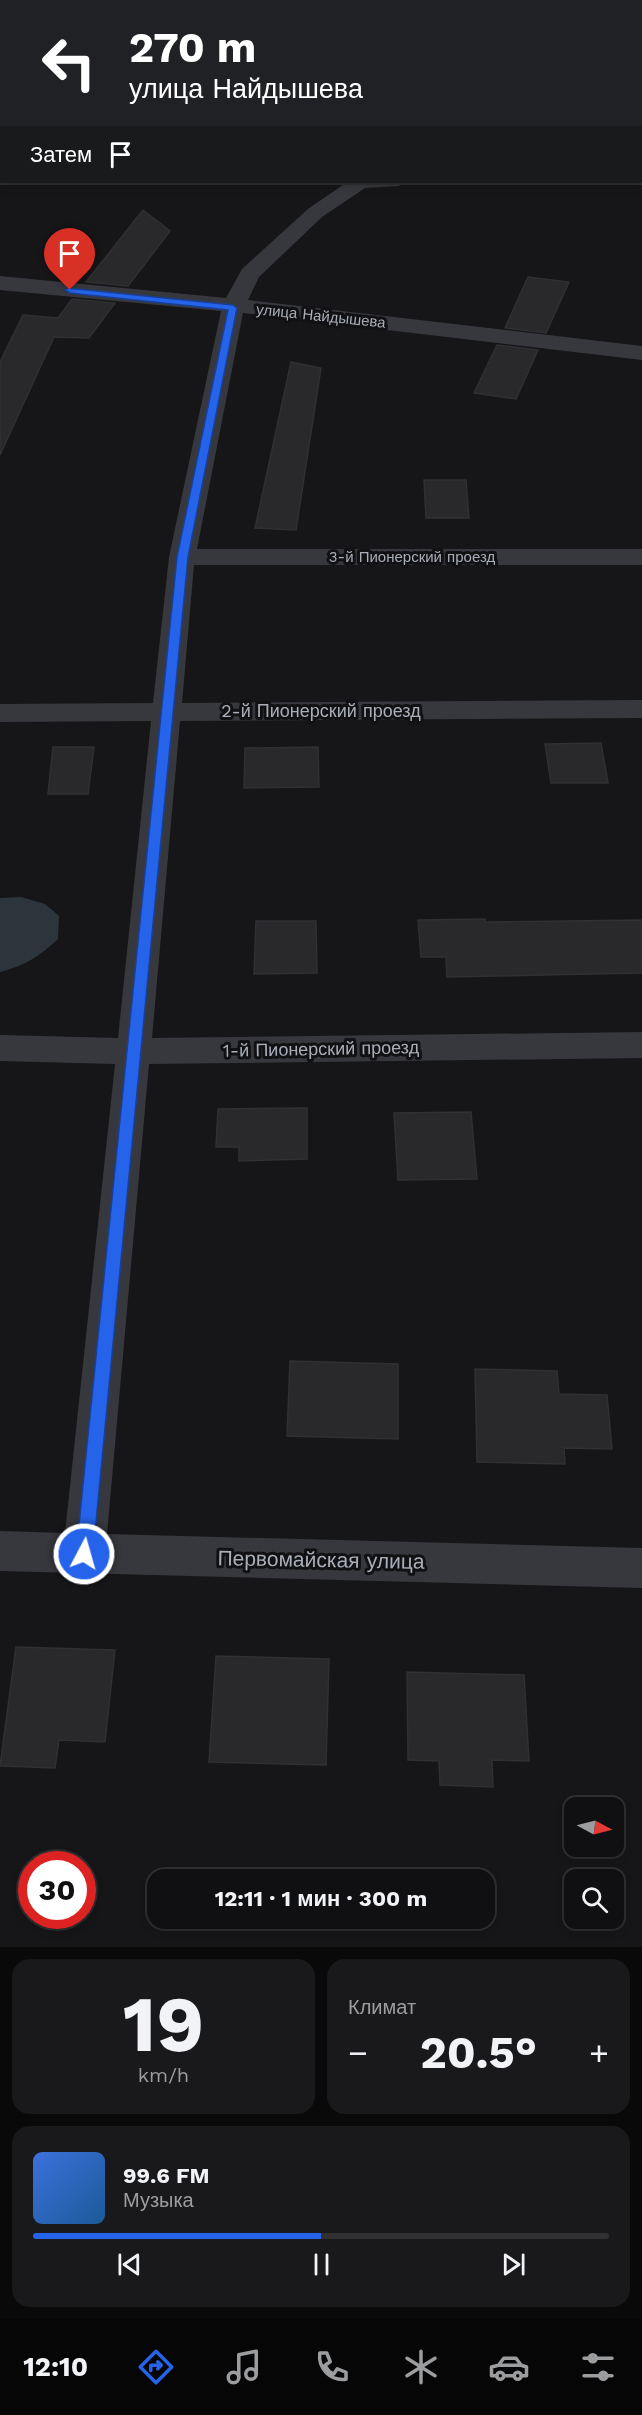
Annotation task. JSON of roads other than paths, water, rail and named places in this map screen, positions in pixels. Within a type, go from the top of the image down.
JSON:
[{"type":"street","points":[[84,1554],[182,557],[233,308],[250,274],[315,213],[358,183]]},
{"type":"street","name":"улица Найдышева","points":[[0,283],[233,308],[341,316],[642,353]]},
{"type":"street","name":"3-й Пионерский проезд","points":[[182,557],[642,557]]},
{"type":"street","name":"2-й Пионерский проезд","points":[[0,713],[642,709]]},
{"type":"street","name":"1-й Пионерский проезд","points":[[0,1048],[134,1051],[642,1045]]},
{"type":"street","name":"Первомайская улица","points":[[0,1551],[642,1568]]}]
